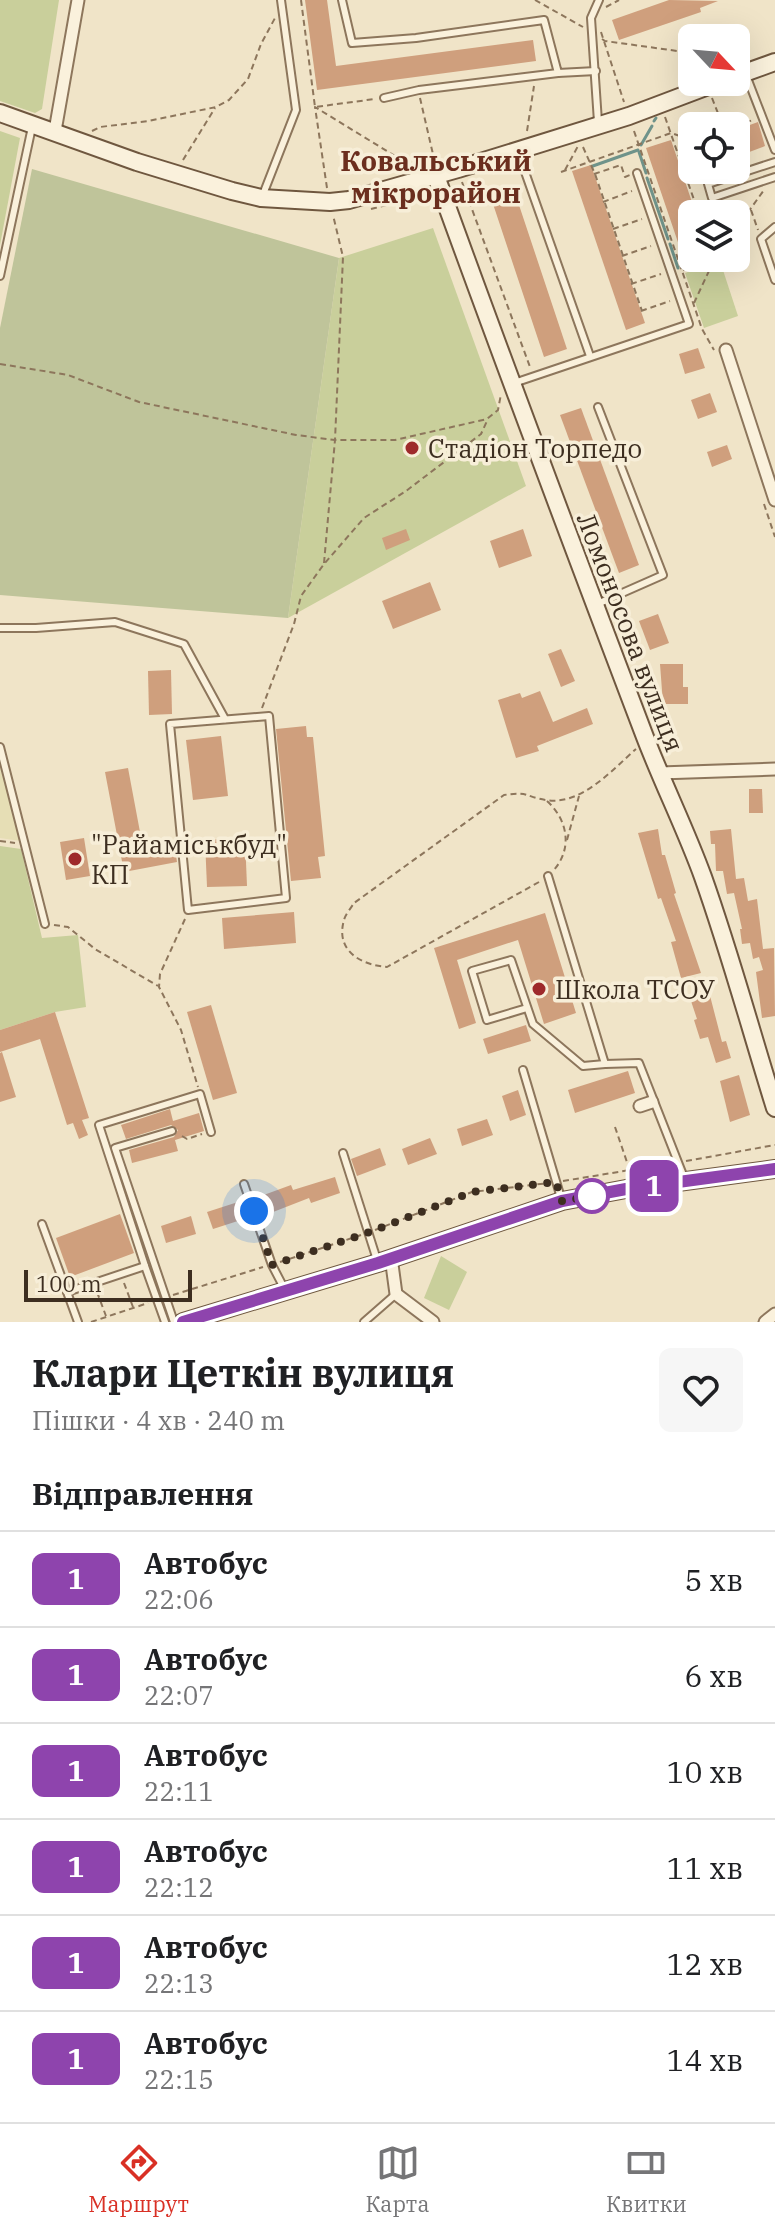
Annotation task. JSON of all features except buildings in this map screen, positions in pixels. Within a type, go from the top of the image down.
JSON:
[{"type":"street","points":[[55,131],[78,0]]},
{"type":"street","points":[[750,71],[775,62]]},
{"type":"street","points":[[0,113],[175,174],[261,198],[330,202],[349,200],[435,167],[598,125],[695,96]]},
{"type":"street","name":"Ломоносова вулиця","points":[[435,167],[508,386],[703,876],[775,1108]]},
{"type":"street","points":[[726,350],[775,500]]},
{"type":"street","points":[[660,773],[775,769]]},
{"type":"street","points":[[640,1106],[652,1102]]},
{"type":"street","points":[[183,1322],[562,1201],[775,1169]]},
{"type":"street","points":[[384,1260],[396,1294],[433,1322]]},
{"type":"street","points":[[765,1322],[775,1314]]},
{"type":"lane","points":[[342,0],[352,43],[416,38],[544,20],[558,73]]},
{"type":"lane","points":[[598,125],[597,31],[591,18],[599,0]]},
{"type":"lane","points":[[261,198],[296,110],[282,3]]},
{"type":"lane","points":[[384,98],[419,90],[596,71]]},
{"type":"lane","points":[[750,92],[774,146]]},
{"type":"lane","points":[[0,276],[33,124]]},
{"type":"lane","points":[[773,178],[712,198],[708,184],[775,162]]},
{"type":"lane","points":[[525,172],[590,356]]},
{"type":"lane","points":[[508,386],[689,324],[637,173]]},
{"type":"lane","points":[[775,227],[761,239],[775,280]]},
{"type":"lane","points":[[595,605],[663,575],[598,407]]},
{"type":"lane","points":[[0,628],[115,622],[184,644],[225,719]]},
{"type":"lane","points":[[269,716],[286,898],[188,910],[170,724],[225,719],[269,716]]},
{"type":"lane","points":[[0,747],[45,924]]},
{"type":"lane","points":[[548,876],[605,1064]]},
{"type":"lane","points":[[527,1008],[487,1020],[472,971],[511,960],[533,1024],[583,1066],[639,1063],[686,1183]]},
{"type":"lane","points":[[523,1070],[562,1201]]},
{"type":"lane","points":[[165,1322],[99,1125],[200,1094],[211,1132]]},
{"type":"lane","points":[[172,1131],[115,1148],[174,1322]]},
{"type":"lane","points":[[343,1153],[370,1232],[384,1260]]},
{"type":"lane","points":[[244,1184],[272,1265],[285,1291]]},
{"type":"lane","points":[[42,1224],[72,1314],[78,1322]]},
{"type":"lane","points":[[67,1292],[145,1266]]},
{"type":"lane","points":[[364,1322],[396,1294]]},
{"type":"path","points":[[301,0],[328,193]]},
{"type":"path","points":[[535,0],[597,31],[605,41],[627,111]]},
{"type":"path","points":[[604,8],[619,0]]},
{"type":"path","points":[[77,139],[100,127],[216,107],[229,100],[248,79],[261,44],[282,3]]},
{"type":"path","points":[[597,31],[605,41],[678,51]]},
{"type":"path","points":[[526,135],[535,77]]},
{"type":"path","points":[[419,90],[435,167]]},
{"type":"path","points":[[315,107],[384,98]]},
{"type":"path","points":[[175,174],[216,107]]},
{"type":"path","points":[[315,107],[417,169]]},
{"type":"path","points":[[663,112],[694,200]]},
{"type":"path","points":[[750,121],[762,116]]},
{"type":"path","points":[[632,124],[678,259]]},
{"type":"path","points":[[561,172],[671,133],[678,135]]},
{"type":"path","points":[[565,170],[581,140],[642,311],[682,297]]},
{"type":"path","points":[[595,174],[621,165],[625,177],[637,173]]},
{"type":"path","points":[[651,180],[656,178]]},
{"type":"path","points":[[761,239],[750,208],[773,178]]},
{"type":"path","points":[[462,181],[533,376]]},
{"type":"path","points":[[604,201],[643,188]]},
{"type":"path","points":[[659,203],[664,201]]},
{"type":"path","points":[[324,564],[335,440],[343,257],[332,213]]},
{"type":"path","points":[[613,229],[653,215]]},
{"type":"path","points":[[623,256],[662,242]]},
{"type":"path","points":[[632,284],[672,270]]},
{"type":"path","points":[[682,272],[702,329],[713,349]]},
{"type":"path","points":[[688,315],[709,272]]},
{"type":"path","points":[[0,364],[68,375],[139,402],[296,435],[335,440],[395,440],[487,419],[498,410],[508,386]]},
{"type":"path","points":[[259,716],[294,624],[301,596],[324,564],[364,518],[406,491],[481,434],[487,419]]},
{"type":"path","points":[[761,494],[775,537]]},
{"type":"path","points":[[547,801],[579,796],[647,741]]},
{"type":"path","points":[[565,849],[564,826],[547,801],[524,792],[504,795],[354,903],[343,921],[344,943],[352,955],[368,966],[387,967],[548,876],[559,864],[565,849],[579,796]]},
{"type":"path","points":[[0,841],[26,845]]},
{"type":"path","points":[[188,910],[160,974],[159,987],[181,1030],[200,1094]]},
{"type":"path","points":[[45,924],[68,927],[95,949],[159,987]]},
{"type":"path","points":[[615,1127],[630,1170]]},
{"type":"path","points":[[172,1131],[187,1139],[211,1132]]},
{"type":"path","points":[[167,1297],[370,1232],[472,1192],[556,1182],[775,1145]]},
{"type":"path","points":[[121,1274],[134,1308]]},
{"type":"path","points":[[94,1283],[107,1317]]},
{"type":"path","points":[[91,1322],[157,1300]]},
{"type":"shaded area","points":[[0,767],[21,841],[0,838]]},
{"type":"green space","points":[[0,0],[59,0],[42,109],[35,113],[0,101]]},
{"type":"green space","points":[[0,131],[20,138],[0,245]]},
{"type":"green space","points":[[32,169],[339,258],[288,618],[0,595],[0,328]]},
{"type":"green space","name":"Стадіон Торпедо","points":[[433,228],[526,486],[288,618],[339,258]]},
{"type":"green space","points":[[724,272],[738,316],[704,328],[685,273]]},
{"type":"green space","points":[[0,846],[21,849],[42,938],[78,935],[86,1007],[55,1012],[0,1030]]},
{"type":"green space","points":[[441,1256],[467,1272],[449,1310],[424,1298]]},
{"type":"waterway","points":[[641,145],[652,126]]},
{"type":"waterway","points":[[590,167],[638,150]]},
{"type":"waterway","points":[[639,152],[646,173]]},
{"type":"waterway","points":[[647,178],[668,239]]},
{"type":"waterway","points":[[670,244],[678,268]]},
{"type":"bus line","name":"1","points":[[183,1322],[378,1263],[562,1201],[775,1169]]},
{"type":"place","name":"Стадіон Торпедо","points":[[412,448]]},
{"type":"place","name":"\"Райаміськбуд\" КП","points":[[75,859]]},
{"type":"place","name":"Школа ТСОУ","points":[[539,989]]},
{"type":"district","name":"Ковальський мікрорайон","points":[[436,176]]},
{"type":"route","points":[[254,1211],[272,1265],[370,1232],[472,1192],[556,1182],[562,1201],[592,1196]]}]
